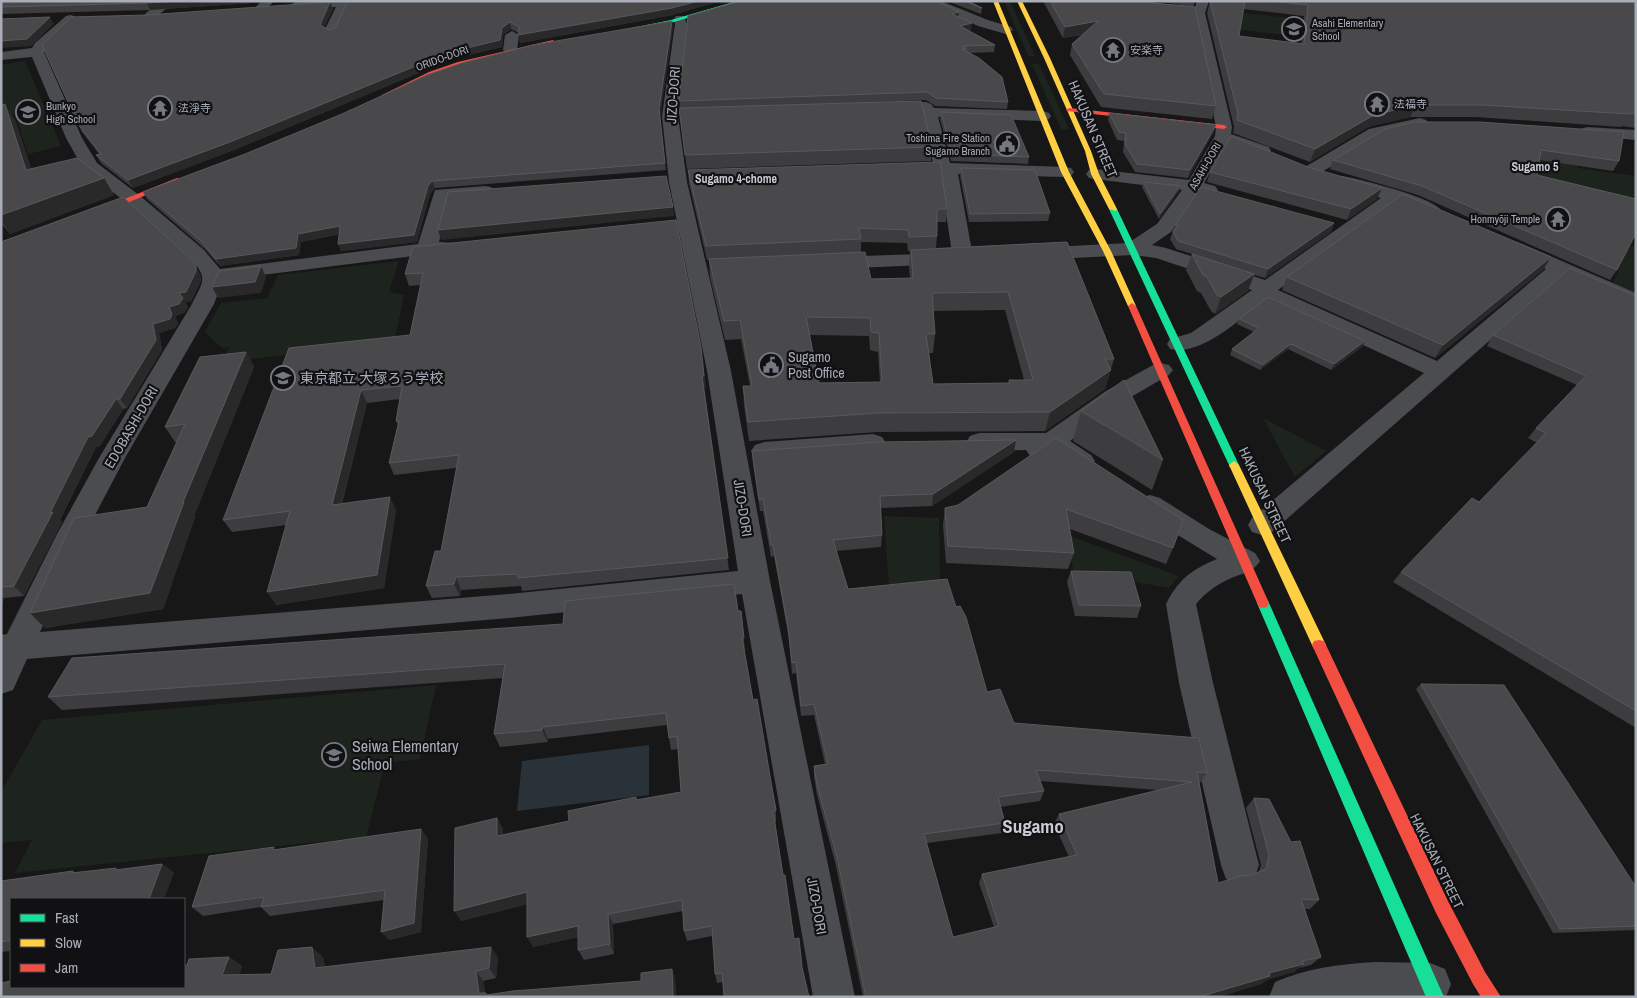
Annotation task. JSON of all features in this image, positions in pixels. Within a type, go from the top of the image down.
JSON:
[{"type":"main road","points":[[620,30],[680,13],[743,1]]},
{"type":"main road","points":[[995,1],[1066,172],[1107,251],[1161,370],[1432,990]]},
{"type":"main road","name":"HAKUSAN STREET","points":[[1019,1],[1088,151],[1095,174],[1133,249],[1442,906],[1479,978],[1492,997]]},
{"type":"main road","name":"ORIDO-DORI","points":[[374,100],[428,75],[458,64],[510,50],[564,40]]},
{"type":"main road","points":[[1069,110],[1223,132]]},
{"type":"main road","points":[[83,217],[194,175]]},
{"type":"street","points":[[169,1],[145,16],[171,15]]},
{"type":"street","points":[[930,1],[983,23],[1006,30]]},
{"type":"street","points":[[260,6],[344,3],[331,32]]},
{"type":"street","name":"ASAHI-DORI","points":[[1133,249],[1164,228],[1194,186],[1223,132],[1199,6]]},
{"type":"street","name":"JIZO-DORI","points":[[680,13],[678,224],[707,269],[720,371],[755,581],[834,997]]},
{"type":"street","points":[[51,19],[74,18],[40,46],[37,52],[74,138],[90,166],[133,199],[197,254],[213,275],[465,245]]},
{"type":"street","points":[[510,50],[512,35]]},
{"type":"street","points":[[1,56],[37,52]]},
{"type":"street","points":[[816,264],[973,257],[926,107],[866,109]]},
{"type":"street","points":[[929,112],[1043,116]]},
{"type":"street","points":[[1311,171],[1375,132],[1410,124],[1434,122]]},
{"type":"street","points":[[1223,132],[1276,155]]},
{"type":"street","points":[[1576,132],[1636,135]]},
{"type":"street","points":[[1293,163],[1311,171],[1395,196],[1446,218]]},
{"type":"street","points":[[887,170],[946,168],[1066,172]]},
{"type":"street","points":[[1095,174],[1194,186],[1223,194]]},
{"type":"street","points":[[427,249],[442,194],[499,190]]},
{"type":"street","points":[[1178,344],[1199,338],[1266,290],[1341,227],[1395,196]]},
{"type":"street","points":[[1498,241],[1636,301]]},
{"type":"street","points":[[1012,255],[1133,249],[1159,252],[1266,290],[1440,371]]},
{"type":"street","points":[[1262,524],[1560,268]]},
{"type":"street","name":"EDOBASHI-DORI","points":[[1,680],[10,647],[112,458],[203,304],[213,281],[213,275]]},
{"type":"street","points":[[1014,467],[1115,396],[1161,370]]},
{"type":"street","points":[[955,442],[1052,442],[1101,473]]},
{"type":"street","points":[[733,448],[744,453],[815,446],[897,443]]},
{"type":"street","points":[[1126,489],[1199,536],[1245,561]]},
{"type":"street","points":[[1240,866],[1196,683],[1181,604],[1184,597],[1212,572],[1245,561]]},
{"type":"street","points":[[10,647],[508,606],[755,581]]},
{"type":"street","points":[[1290,997],[1315,989],[1356,983],[1432,990]]},
{"type":"shaded area","points":[[1004,1],[1010,1],[1035,56],[1028,56]]},
{"type":"shaded area","points":[[1218,10],[1325,22],[1325,40],[1220,27]]},
{"type":"shaded area","points":[[25,61],[61,146],[28,154],[15,114],[1,117],[1,65]]},
{"type":"shaded area","points":[[1032,64],[1039,64],[1069,129],[1061,129]]},
{"type":"shaded area","points":[[1572,156],[1578,168],[1636,176],[1636,204],[1477,165]]},
{"type":"shaded area","points":[[1629,245],[1636,247],[1636,297],[1612,286]]},
{"type":"shaded area","points":[[399,261],[389,292],[404,295],[394,343],[222,362],[229,347],[222,348],[205,332],[221,303],[267,298],[278,275]]},
{"type":"shaded area","points":[[1263,418],[1326,451],[1295,477]]},
{"type":"shaded area","points":[[884,516],[939,518],[940,581],[889,586]]},
{"type":"shaded area","points":[[1067,535],[1179,576],[1169,588],[1125,580],[1075,579]]},
{"type":"shaded area","points":[[436,685],[420,759],[385,763],[366,837],[15,873],[32,840],[1,843],[1,792],[42,720]]},
{"type":"shaded area","points":[[649,745],[649,795],[517,811],[522,761]]},
{"type":"building","points":[[1,1],[180,1],[1,7]]},
{"type":"building","points":[[348,1],[698,1],[672,8],[518,35],[519,27],[510,22],[502,28],[500,40],[450,52],[230,142],[128,180],[96,155],[101,154],[78,124],[42,45],[71,17],[147,15],[330,2],[320,25],[329,30],[335,28]]},
{"type":"building","points":[[740,1],[936,1],[959,12],[952,14],[972,23],[960,26],[995,45],[963,46],[967,49],[962,49],[979,58],[1002,77],[1008,102],[936,98],[927,92],[679,101],[688,16]]},
{"type":"building","points":[[1050,1],[1146,1],[1195,7],[1216,106],[1104,94],[1072,44],[1098,21],[1065,27]]},
{"type":"building","points":[[1210,1],[1245,1],[1239,36],[1304,44],[1308,5],[1270,1],[1636,1],[1636,114],[1482,105],[1416,105],[1374,115],[1315,149],[1237,120],[1238,114]]},
{"type":"building","points":[[50,17],[27,39],[1,41],[1,19]]},
{"type":"building","points":[[672,21],[659,109],[665,163],[432,181],[428,186],[414,235],[338,244],[340,226],[298,234],[296,248],[216,259],[201,241],[143,192],[245,154],[342,114],[427,75],[462,63],[533,45]]},
{"type":"building","points":[[921,101],[932,147],[685,155],[679,108]]},
{"type":"building","points":[[1,102],[2,105],[5,104],[26,170],[77,158],[104,178],[1,215]]},
{"type":"building","points":[[941,112],[1011,115],[1029,157],[952,154]]},
{"type":"building","points":[[1109,113],[1216,125],[1190,170],[1137,164],[1125,144],[1126,133],[1119,132]]},
{"type":"building","points":[[1414,122],[1479,122],[1624,132],[1619,161],[1541,150],[1537,175],[1636,199],[1636,233],[1617,270],[1422,186],[1333,160],[1385,129]]},
{"type":"building","points":[[1231,136],[1308,167],[1382,188],[1351,209],[1210,172]]},
{"type":"building","points":[[940,162],[947,209],[937,209],[937,236],[909,237],[908,230],[859,228],[861,239],[706,246],[688,170]]},
{"type":"building","points":[[961,168],[1035,170],[1050,213],[970,214]]},
{"type":"building","points":[[666,176],[673,207],[438,230],[448,192]]},
{"type":"building","points":[[1143,182],[1180,186],[1160,214]]},
{"type":"building","points":[[1201,187],[1334,223],[1268,269],[1178,241],[1173,231],[1178,226],[1175,225]]},
{"type":"building","points":[[1403,194],[1551,257],[1443,345],[1287,277]]},
{"type":"building","points":[[123,197],[193,261],[196,271],[186,292],[179,293],[183,298],[179,304],[169,307],[172,314],[170,319],[153,324],[156,340],[120,399],[116,399],[92,436],[88,437],[50,513],[53,512],[14,586],[1,587],[1,242]]},
{"type":"building","points":[[676,220],[701,347],[704,376],[702,376],[728,558],[518,578],[518,574],[456,577],[454,584],[426,586],[435,551],[441,551],[459,455],[389,463],[399,421],[396,421],[402,386],[361,390],[332,505],[390,497],[377,575],[267,592],[290,511],[223,520],[289,348],[410,335],[423,273],[405,274],[413,247]]},
{"type":"building","points":[[1067,242],[1114,359],[1105,359],[1111,370],[1050,412],[879,413],[748,422],[743,386],[752,386],[740,320],[724,321],[709,259],[865,252],[871,279],[913,278],[911,250]],"holes":[[[1008,292],[1033,380],[1009,380],[1010,383],[933,384],[926,334],[935,334],[932,293]],[[806,317],[870,318],[871,332],[879,333],[882,382],[819,383]]]},
{"type":"building","points":[[1192,254],[1254,274],[1221,297],[1217,295],[1207,277],[1203,275]]},
{"type":"building","points":[[261,266],[255,282],[212,287],[219,271]]},
{"type":"building","points":[[1570,268],[1636,296],[1636,711],[1401,572],[1472,498],[1479,502],[1546,433],[1536,428],[1586,376],[1493,335]]},
{"type":"building","points":[[1268,297],[1365,341],[1334,364],[1291,344],[1263,365],[1232,349],[1259,328],[1239,319]]},
{"type":"building","points":[[246,352],[183,502],[150,593],[30,613],[74,518],[147,507],[185,424],[165,427],[200,357]]},
{"type":"building","points":[[1124,380],[1163,460],[1081,411]]},
{"type":"building","points":[[1056,438],[1183,520],[1173,548],[1066,509],[1074,553],[948,546],[945,508],[958,505]]},
{"type":"building","points":[[1016,440],[933,494],[880,496],[882,535],[833,540],[848,589],[947,579],[956,607],[960,606],[966,617],[987,692],[1000,689],[1014,723],[1199,738],[1207,773],[1197,772],[1218,883],[1244,875],[1248,876],[1266,869],[1269,855],[1254,798],[1269,799],[1291,842],[1300,841],[1319,900],[1301,899],[1321,957],[1302,961],[1304,964],[1269,973],[1270,976],[1199,997],[866,997],[837,857],[817,785],[814,766],[828,764],[814,704],[801,706],[796,662],[792,663],[788,628],[773,545],[771,545],[763,499],[759,500],[752,451],[879,442]],"holes":[[[1036,770],[1192,782],[1059,814],[1077,855],[982,874],[999,926],[953,937],[924,834],[1005,823],[998,797],[1044,791]]]},
{"type":"building","points":[[1071,571],[1131,572],[1141,606],[1079,605]]},
{"type":"building","points":[[734,584],[738,611],[741,611],[744,638],[742,638],[753,700],[757,699],[776,810],[773,811],[794,939],[799,938],[802,967],[809,997],[724,997],[722,973],[715,974],[712,926],[684,931],[682,900],[608,914],[610,944],[578,950],[578,926],[527,937],[527,892],[454,911],[455,828],[497,818],[497,836],[569,821],[568,811],[636,797],[636,800],[681,792],[677,736],[669,738],[666,713],[543,727],[542,730],[494,734],[505,664],[48,697],[72,658],[563,624],[565,601]]},
{"type":"building","points":[[1421,684],[1504,685],[1636,887],[1636,926],[1560,929]]},
{"type":"building","points":[[421,829],[414,923],[381,932],[385,890],[261,907],[264,897],[192,907],[209,856],[274,847],[273,850]]},
{"type":"building","points":[[162,864],[149,898],[10,898],[10,940],[1,942],[1,881],[73,871],[72,873],[116,868],[115,870]]},
{"type":"building","points":[[312,947],[315,968],[491,947],[489,968],[476,971],[479,993],[486,993],[486,995],[513,991],[641,981],[641,973],[672,969],[673,997],[1,997],[1,983],[10,981],[10,988],[185,988],[185,966],[189,959],[229,957],[222,975],[271,974],[278,950]]},
{"type":"tram line","points":[[312,30],[350,27]]},
{"type":"tram line","points":[[1,53],[58,48]]},
{"type":"traffic: fast","points":[[635,28],[672,21],[743,1]]},
{"type":"traffic: fast","points":[[1113,209],[1234,465]]},
{"type":"traffic: fast","points":[[1263,603],[1435,997]]},
{"type":"traffic: slow","points":[[995,1],[1065,172],[1107,251],[1132,306]]},
{"type":"traffic: slow","points":[[1019,1],[1047,58],[1088,151],[1095,174],[1113,209]]},
{"type":"traffic: slow","points":[[1234,465],[1319,645]]},
{"type":"traffic: jam","points":[[385,95],[431,73],[460,63],[553,42]]},
{"type":"traffic: jam","points":[[1069,110],[1224,127]]},
{"type":"traffic: jam","points":[[91,214],[180,180]]},
{"type":"traffic: jam","points":[[1132,306],[1263,603]]},
{"type":"traffic: jam","points":[[1319,645],[1442,907],[1479,978],[1492,997]]},
{"type":"place","name":"Asahi Elementary School","points":[[1294,29]]},
{"type":"place","name":"安楽寺","points":[[1113,50]]},
{"type":"place","name":"法福寺","points":[[1377,104]]},
{"type":"place","name":"法淨寺","points":[[160,108]]},
{"type":"place","name":"Bunkyo High School","points":[[28,112]]},
{"type":"place","name":"Toshima Fire Station Sugamo Branch","points":[[1007,144]]},
{"type":"place","name":"Honmyōji Temple","points":[[1558,219]]},
{"type":"place","name":"Sugamo Post Office","points":[[771,365]]},
{"type":"place","name":"東京都立 大塚ろう学校","points":[[283,378]]},
{"type":"place","name":"Seiwa Elementary School","points":[[334,755]]},
{"type":"district","name":"Sugamo 5","points":[[1535,167]]},
{"type":"district","name":"Sugamo 4-chome","points":[[736,179]]},
{"type":"district","name":"Sugamo","points":[[1033,826]]}]
